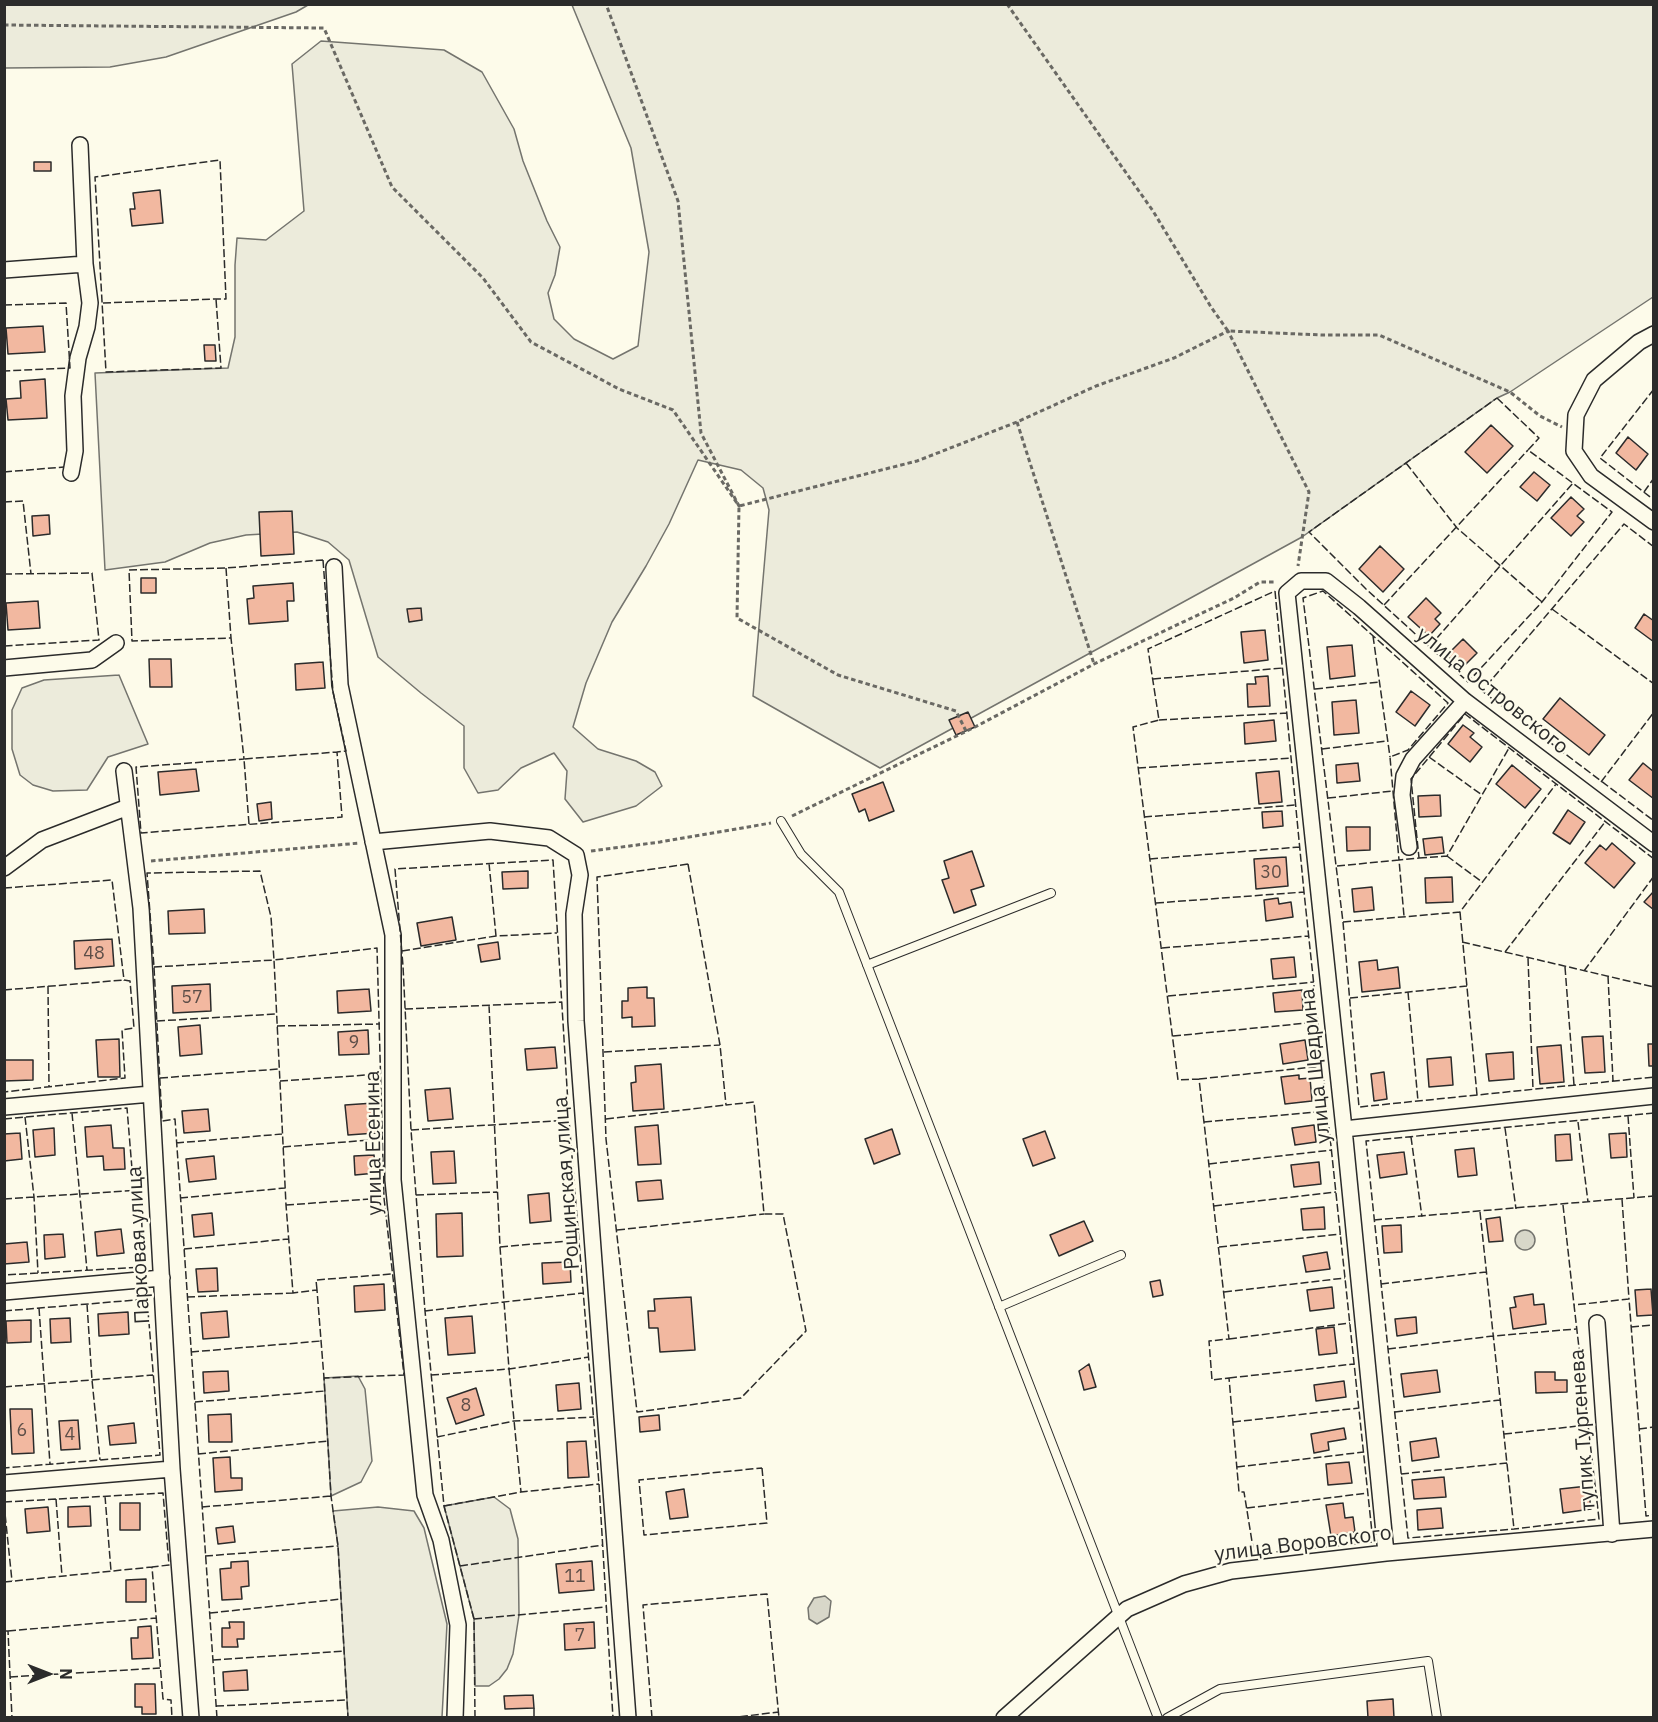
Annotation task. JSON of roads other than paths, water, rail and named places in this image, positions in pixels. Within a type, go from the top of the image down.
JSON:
[{"type":"street","points":[[71,473],[75,451],[73,396],[78,358],[87,327],[90,303],[85,264],[80,145]]},
{"type":"street","points":[[4,270],[85,264]]},
{"type":"street","points":[[1653,334],[1639,342],[1594,380],[1576,415],[1574,451],[1591,476],[1653,522]]},
{"type":"street","name":"улица Есенина","points":[[334,567],[340,685],[393,935],[393,1180],[398,1247],[425,1495],[441,1540],[458,1625],[454,1718]]},
{"type":"street","name":"улица Островского","points":[[1301,581],[1326,581],[1359,606],[1465,701],[1653,844]]},
{"type":"street","name":"улица Щедрина","points":[[1301,581],[1287,593],[1386,1553]]},
{"type":"street","points":[[4,668],[92,660],[116,643]]},
{"type":"street","points":[[1409,847],[1402,795],[1404,776],[1413,759],[1465,701]]},
{"type":"street","name":"Парковая улица","points":[[124,771],[141,908],[172,1469],[191,1718]]},
{"type":"street","points":[[4,868],[42,840],[128,807]]},
{"type":"street","name":"Рощинская улица","points":[[373,842],[490,831],[549,838],[576,855],[580,875],[574,914],[576,1021],[628,1718]]},
{"type":"street","points":[[4,1107],[152,1094]]},
{"type":"street","points":[[1344,1129],[1653,1096]]},
{"type":"street","points":[[4,1292],[162,1278]]},
{"type":"street","name":"тупик Тургенева","points":[[1597,1323],[1611,1534]]},
{"type":"street","points":[[4,1483],[172,1469]]},
{"type":"street","name":"улица Воровского","points":[[1004,1718],[1127,1609],[1184,1584],[1231,1571],[1386,1553],[1653,1529]]},
{"type":"lane","points":[[781,821],[801,854],[839,892],[1158,1718]]},
{"type":"lane","points":[[867,965],[1051,893]]},
{"type":"lane","points":[[999,1307],[1121,1256]]},
{"type":"lane","points":[[1167,1718],[1220,1689],[1428,1661],[1437,1718]]}]
